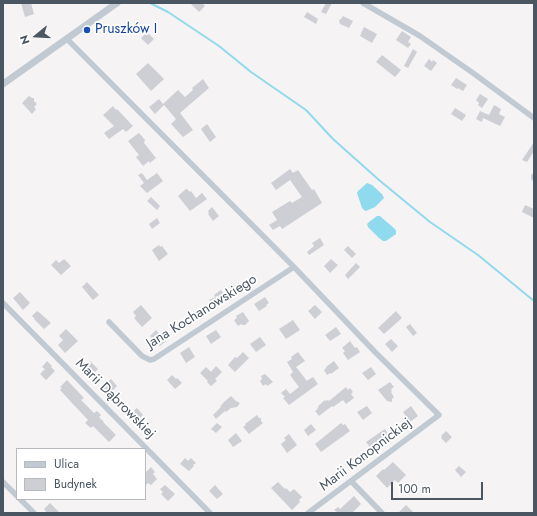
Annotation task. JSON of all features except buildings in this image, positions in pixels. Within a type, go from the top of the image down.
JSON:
[{"type":"street","points":[[3,84],[117,3]]},
{"type":"street","points":[[363,3],[420,36],[534,118]]},
{"type":"street","points":[[67,39],[294,268]]},
{"type":"street","name":"Jana Kochanowskiego","points":[[109,322],[142,356],[150,360],[154,359],[294,268]]},
{"type":"street","name":"Marii Konopnickiej","points":[[294,268],[438,415],[308,513]]},
{"type":"street","name":"Marii Dąbrowskiej","points":[[3,303],[146,448]]},
{"type":"street","name":"Marii Dąbrowskiej","points":[[146,448],[210,513]]},
{"type":"street","points":[[351,481],[382,513]]},
{"type":"street","points":[[3,482],[16,495]]},
{"type":"street","points":[[21,500],[34,513]]},
{"type":"water","points":[[367,183],[372,185],[382,194],[384,198],[375,207],[366,211],[362,208],[357,193]]},
{"type":"water","points":[[377,216],[380,216],[396,231],[396,234],[386,241],[379,238],[368,227],[367,224]]},
{"type":"waterway","points":[[150,3],[168,12],[219,46],[251,72],[306,110],[333,139],[379,180],[430,222],[478,255],[534,301]]},
{"type":"place","name":"Pruszków I","points":[[87,30]]}]
